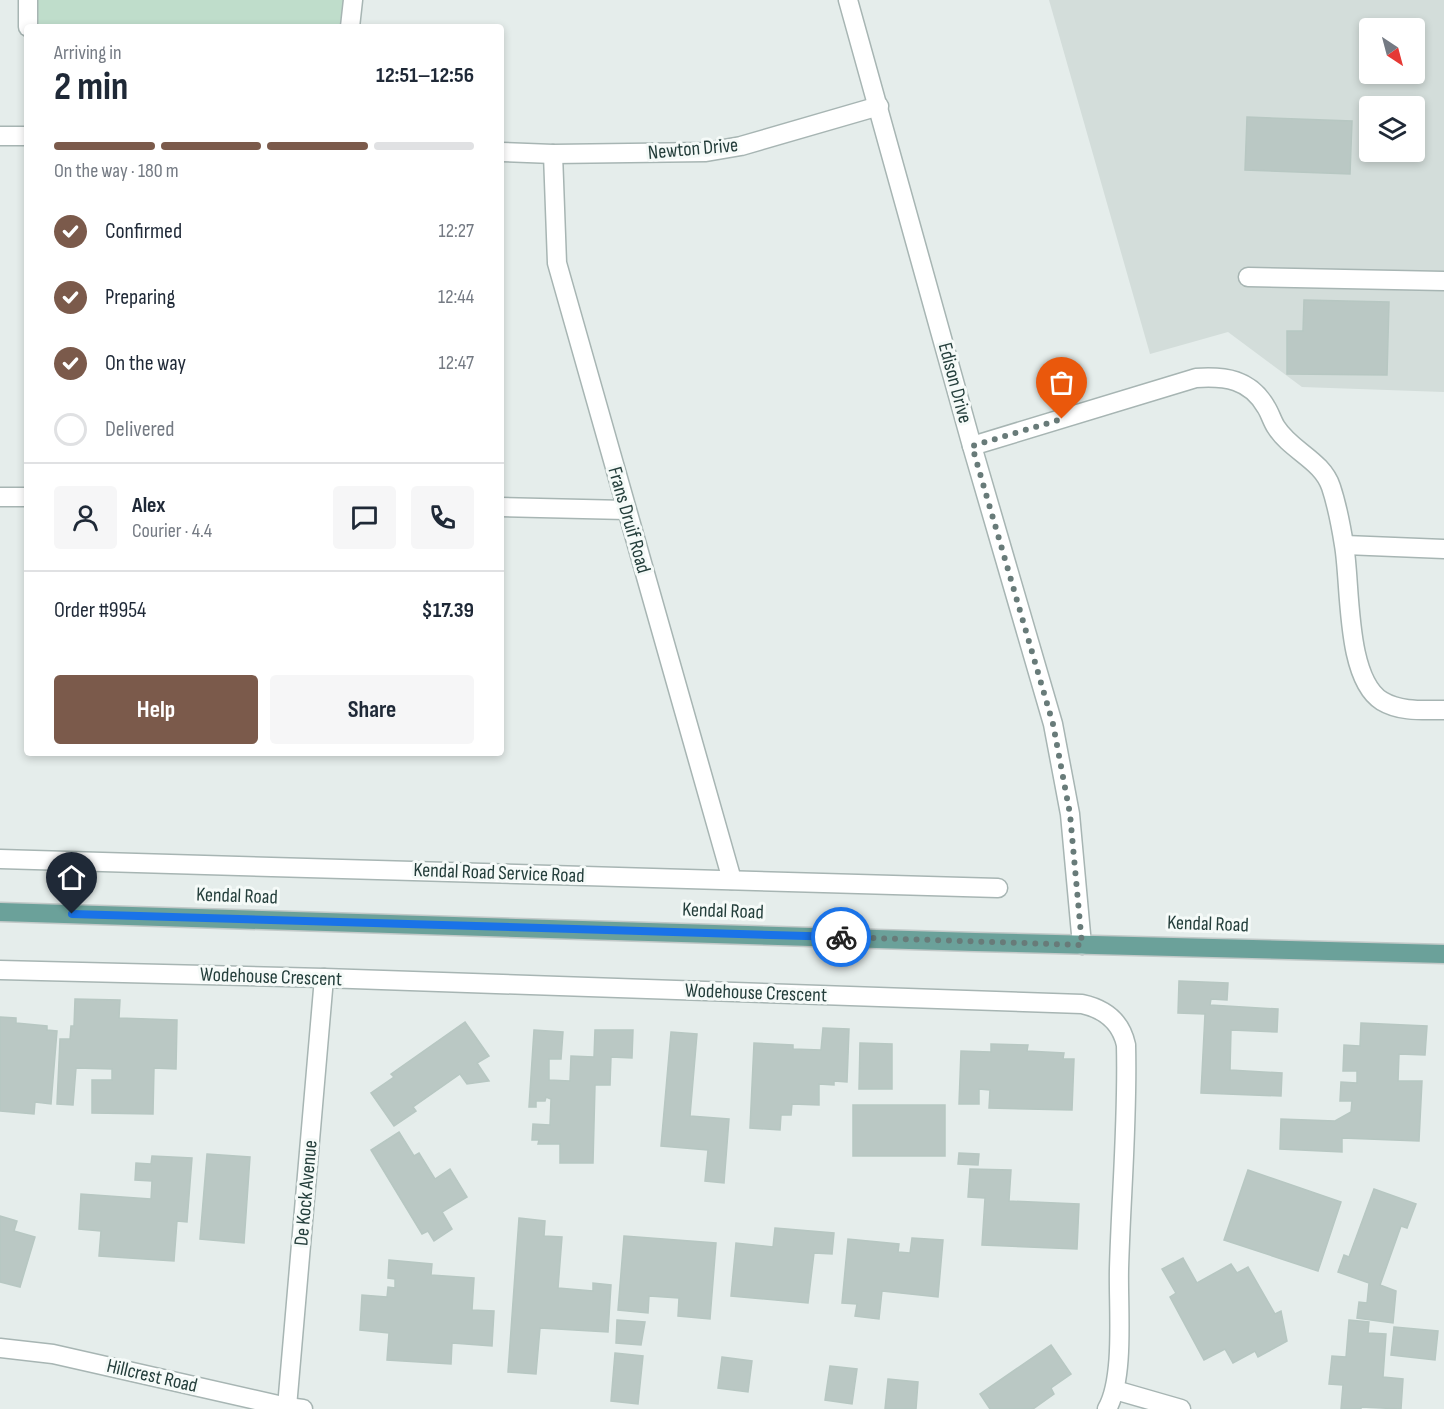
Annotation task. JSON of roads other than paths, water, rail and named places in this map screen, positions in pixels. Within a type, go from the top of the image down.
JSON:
[{"type":"main road","name":"Kendal Road","points":[[0,912],[1444,954]]},
{"type":"street","points":[[28,0],[28,24]]},
{"type":"street","points":[[350,24],[353,0]]},
{"type":"street","name":"Edison Drive","points":[[849,0],[972,446],[1053,724],[1070,814],[1082,945]]},
{"type":"street","name":"Newton Drive","points":[[504,152],[553,154],[706,152],[741,146],[879,106]]},
{"type":"street","points":[[0,136],[24,136]]},
{"type":"street","name":"Frans Druif Road","points":[[553,154],[557,263],[732,880]]},
{"type":"street","points":[[1248,277],[1444,281]]},
{"type":"street","points":[[972,446],[1196,378],[1219,376],[1239,380],[1257,393],[1277,428],[1291,445],[1322,470],[1331,486],[1344,545],[1355,650],[1365,682],[1380,700],[1400,709],[1444,710]]},
{"type":"street","points":[[0,496],[24,497]]},
{"type":"street","points":[[504,507],[626,510]]},
{"type":"street","points":[[1344,545],[1444,549]]},
{"type":"street","name":"Kendal Road Service Road","points":[[0,859],[998,888]]},
{"type":"street","name":"Wodehouse Crescent","points":[[0,970],[324,978],[1082,1004],[1098,1008],[1114,1021],[1124,1036],[1126,1045],[1118,1373],[1115,1390],[1107,1409]]},
{"type":"street","name":"De Kock Avenue","points":[[295,1408],[324,978]]},
{"type":"street","name":"Hillcrest Road","points":[[0,1348],[53,1354],[295,1408]]},
{"type":"street","points":[[1115,1390],[1180,1409]]}]
